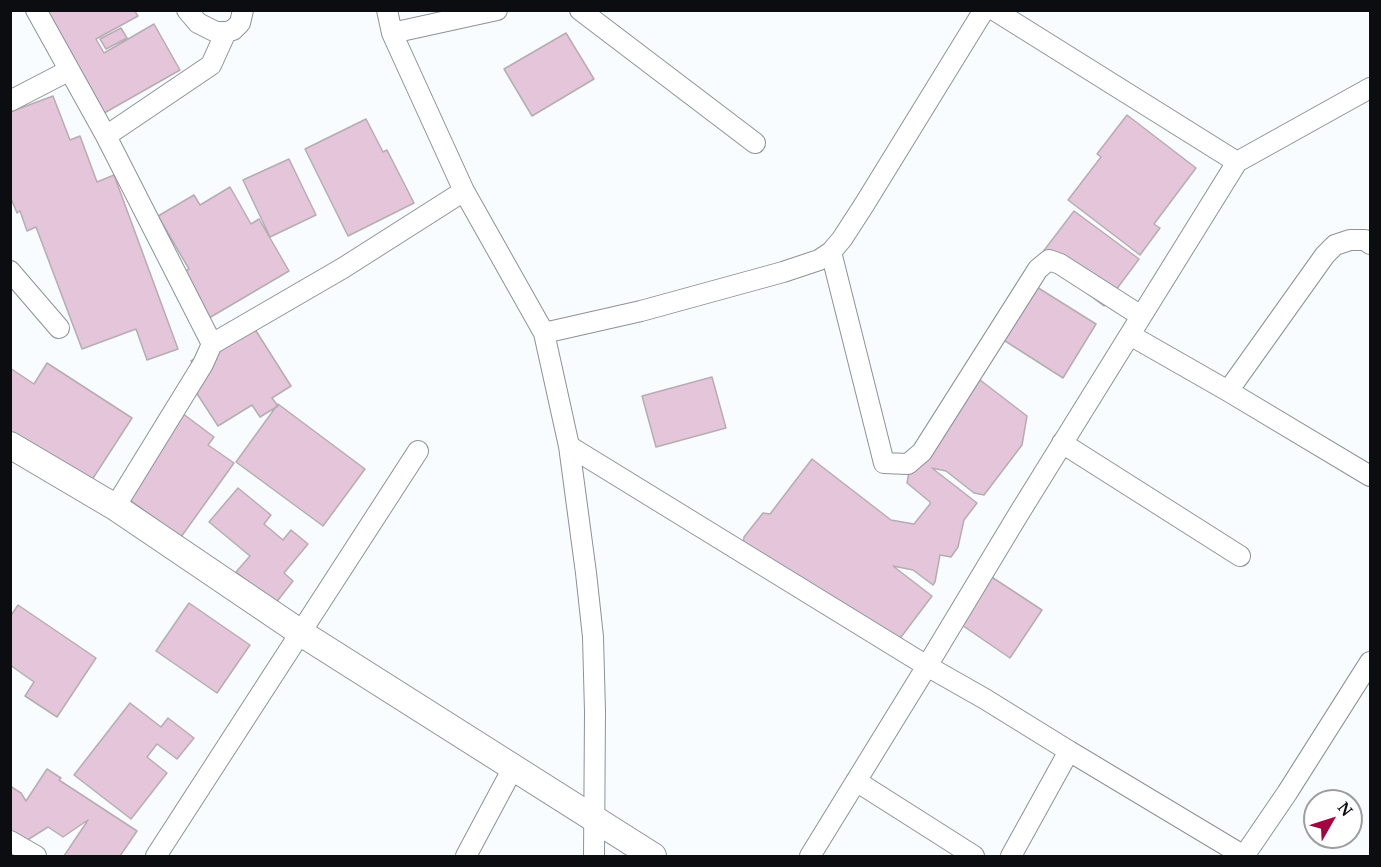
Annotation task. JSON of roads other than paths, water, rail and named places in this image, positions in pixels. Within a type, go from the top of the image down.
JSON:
[{"type":"street","points":[[36,10],[106,136],[212,344]]},
{"type":"street","points":[[187,10],[198,23],[216,32],[233,30],[240,23],[243,10]]},
{"type":"street","points":[[387,10],[392,33],[464,191],[544,333],[569,446],[593,637],[596,712],[594,856]]},
{"type":"street","points":[[392,33],[497,10]]},
{"type":"street","points":[[580,10],[755,142]]},
{"type":"street","points":[[544,333],[641,311],[783,272],[819,260],[831,252],[842,240],[984,10]]},
{"type":"street","points":[[994,10],[1237,162]]},
{"type":"street","points":[[106,136],[211,65],[226,32]]},
{"type":"street","points":[[10,101],[68,71]]},
{"type":"street","points":[[810,856],[1237,162],[1371,88]]},
{"type":"street","points":[[115,507],[203,364],[212,344],[343,268],[464,191]]},
{"type":"street","points":[[1228,391],[1325,255],[1335,245],[1350,240],[1369,240]]},
{"type":"street","points":[[831,252],[884,463],[908,464],[922,452],[1038,269],[1049,260],[1060,264],[1141,316]]},
{"type":"street","points":[[10,271],[59,328]]},
{"type":"street","points":[[1130,335],[1371,476]]},
{"type":"street","points":[[1062,443],[1240,556]]},
{"type":"street","points":[[569,446],[927,666],[1244,856],[1371,662]]},
{"type":"street","points":[[11,447],[115,507],[301,633],[653,856]]},
{"type":"street","points":[[156,856],[418,451]]},
{"type":"street","points":[[1011,856],[1069,751]]},
{"type":"street","points":[[466,856],[513,768]]},
{"type":"street","points":[[856,781],[974,856]]},
{"type":"street","points":[[10,841],[32,856]]}]
